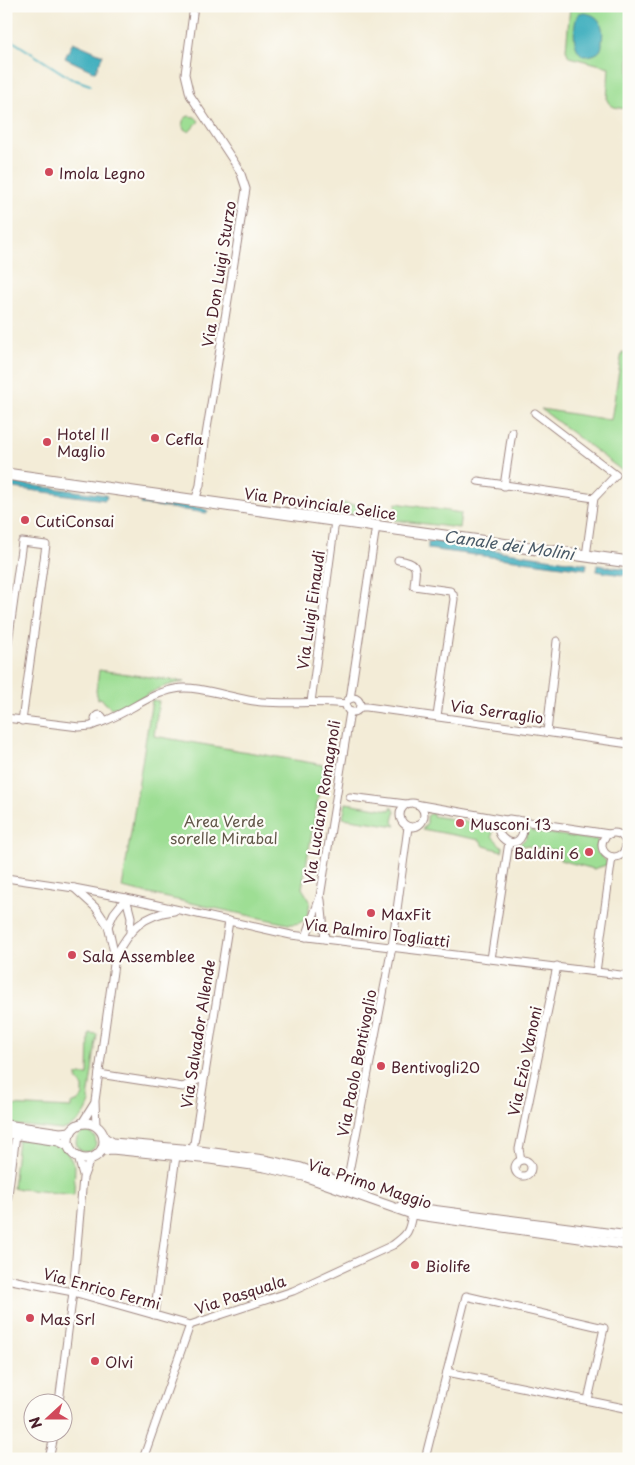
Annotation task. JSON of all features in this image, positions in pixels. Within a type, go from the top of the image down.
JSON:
[{"type":"main road","name":"Via Provinciale Selice","points":[[6,474],[629,562]]},
{"type":"street","name":"Via Don Luigi Sturzo","points":[[194,6],[186,74],[190,95],[240,171],[246,189],[205,441],[200,485],[195,501]]},
{"type":"street","points":[[535,412],[616,475],[594,498],[586,556]]},
{"type":"street","points":[[504,486],[512,432]]},
{"type":"street","points":[[478,482],[594,498]]},
{"type":"street","name":"Via Luigi Einaudi","points":[[311,702],[336,521]]},
{"type":"street","points":[[6,718],[82,727],[118,716],[156,694],[177,688],[198,689],[262,702],[348,701],[357,699],[360,702],[360,707],[356,712],[350,712],[346,708],[348,701],[376,526]]},
{"type":"street","points":[[6,657],[22,542],[46,545],[22,720]]},
{"type":"street","points":[[398,560],[413,564],[416,572],[414,586],[450,591],[453,594],[454,599],[437,716]]},
{"type":"street","points":[[547,732],[557,641]]},
{"type":"street","name":"Via Serraglio","points":[[360,707],[367,706],[629,744]]},
{"type":"street","name":"Via Luciano Romagnoli","points":[[306,937],[320,897],[350,712]]},
{"type":"street","points":[[350,797],[415,804],[506,820],[513,819],[610,834],[629,835]]},
{"type":"street","points":[[406,804],[401,810],[400,818],[408,827],[416,826],[424,817],[422,809],[415,804]]},
{"type":"street","points":[[506,820],[500,825],[499,832],[502,839],[509,842],[517,840],[522,834],[522,826],[517,820]]},
{"type":"street","name":"Via Paolo Bentivoglio","points":[[345,1184],[349,1172],[392,947],[408,827]]},
{"type":"street","points":[[610,834],[603,839],[602,847],[605,854],[612,857],[620,856],[625,850],[625,839],[619,834]]},
{"type":"street","points":[[491,959],[509,842]]},
{"type":"street","points":[[596,972],[612,857]]},
{"type":"street","name":"Via Palmiro Togliatti","points":[[6,878],[126,898],[290,935],[629,976]]},
{"type":"street","points":[[74,888],[96,908],[108,926],[115,957],[95,1101],[96,1126]]},
{"type":"street","name":"Via Luciano Romagnoli","points":[[320,897],[324,939]]},
{"type":"street","points":[[108,926],[114,913],[126,898]]},
{"type":"street","points":[[126,898],[131,917],[130,932]]},
{"type":"street","points":[[115,957],[130,932],[141,922],[155,914],[177,910]]},
{"type":"street","name":"Via Salvador Allende","points":[[193,1150],[229,921]]},
{"type":"street","name":"Via Ezio Vanoni","points":[[521,1160],[519,1149],[557,966]]},
{"type":"street","points":[[99,1074],[183,1087],[204,1077]]},
{"type":"street","points":[[82,1124],[95,1101]]},
{"type":"street","points":[[60,1392],[73,1292],[83,1178],[89,1162],[102,1150],[104,1138],[96,1126],[82,1124],[78,1125],[71,1132],[69,1146]]},
{"type":"street","points":[[6,1126],[60,1133],[71,1132]]},
{"type":"street","points":[[6,1133],[60,1141],[69,1146],[78,1157],[84,1159],[94,1157]]},
{"type":"street","points":[[6,1210],[16,1135]]},
{"type":"street","name":"Via Primo Maggio","points":[[104,1138],[113,1143],[193,1150],[264,1160],[301,1168],[410,1208],[629,1236]]},
{"type":"street","name":"Via Primo Maggio","points":[[102,1150],[112,1149],[256,1165],[296,1173],[412,1214],[629,1245]]},
{"type":"street","points":[[154,1315],[176,1156]]},
{"type":"street","points":[[78,1157],[83,1178]]},
{"type":"street","name":"Via Pasquala","points":[[143,1459],[190,1325],[294,1291],[393,1245],[406,1236],[412,1214]]},
{"type":"street","name":"Via Enrico Fermi","points":[[6,1279],[73,1292],[190,1325]]},
{"type":"street","points":[[425,1459],[466,1296],[604,1328],[588,1400]]},
{"type":"street","points":[[448,1372],[629,1409]]},
{"type":"street","points":[[49,1459],[53,1442]]},
{"type":"green space","points":[[570,6],[629,6],[629,109],[613,107],[607,100],[609,67],[569,57],[566,50]]},
{"type":"green space","points":[[189,116],[195,117],[199,121],[189,132],[184,129],[183,123],[184,119]]},
{"type":"green space","points":[[622,352],[629,353],[629,476],[541,409],[611,420]]},
{"type":"green space","points":[[341,503],[377,508],[378,504],[382,505],[380,518],[340,512]]},
{"type":"green space","points":[[396,503],[461,513],[459,528],[394,520]]},
{"type":"green space","points":[[99,670],[185,682],[162,687],[130,705],[125,704],[120,707],[111,708],[101,698],[98,699],[96,691]]},
{"type":"green space","name":"Area Verde sorelle Mirabal","points":[[152,700],[159,701],[154,736],[324,765],[302,888],[310,901],[305,919],[299,923],[288,924],[122,888]]},
{"type":"green space","points":[[346,803],[390,810],[392,806],[395,812],[393,822],[396,826],[343,818]]},
{"type":"green space","points":[[433,812],[433,816],[489,825],[490,821],[494,826],[492,836],[503,848],[502,851],[484,846],[480,840],[422,829],[427,823],[427,816]]},
{"type":"green space","points":[[532,826],[532,831],[593,840],[594,836],[598,842],[596,851],[607,862],[606,865],[594,869],[560,860],[561,851],[519,845],[526,838],[526,829]]},
{"type":"green space","points":[[89,1033],[97,1034],[88,1100],[90,1102],[80,1120],[62,1130],[6,1124],[6,1105],[71,1108],[71,1104],[79,1101],[83,1096],[83,1087],[77,1080],[77,1075],[88,1075]]},
{"type":"green space","points":[[82,1132],[90,1132],[96,1138],[96,1146],[90,1152],[82,1152],[76,1146],[76,1138]]},
{"type":"green space","points":[[18,1139],[60,1143],[75,1165],[74,1195],[13,1188]]},
{"type":"water","points":[[579,13],[586,13],[595,17],[601,24],[602,46],[596,54],[583,56],[576,47],[574,29]]},
{"type":"water","points":[[73,42],[103,55],[95,72],[65,58]]},
{"type":"water","points":[[6,482],[106,495],[107,498],[105,500],[6,487]]},
{"type":"water","points":[[142,500],[202,508],[208,511],[207,513],[141,504]]},
{"type":"water","points":[[433,541],[587,564],[586,569],[428,549],[428,543]]},
{"type":"water","points":[[597,565],[629,569],[629,576],[596,571]]},
{"type":"waterway","points":[[6,35],[70,78],[90,85]]},
{"type":"place","name":"Imola Legno","points":[[49,172]]},
{"type":"place","name":"Cefla","points":[[155,438]]},
{"type":"place","name":"Hotel Il Maglio","points":[[47,442]]},
{"type":"place","name":"CutiConsai","points":[[25,520]]},
{"type":"place","name":"Musconi 13","points":[[460,823]]},
{"type":"place","name":"Baldini 6","points":[[589,852]]},
{"type":"place","name":"MaxFit","points":[[371,913]]},
{"type":"place","name":"Sala Assemblee","points":[[72,955]]},
{"type":"place","name":"Bentivogli20","points":[[381,1066]]},
{"type":"place","name":"Biolife","points":[[415,1265]]},
{"type":"place","name":"Mas Srl","points":[[30,1318]]},
{"type":"place","name":"Olvi","points":[[95,1361]]},
{"type":"water label","name":"Canale dei Molini","points":[[509,544]]}]
